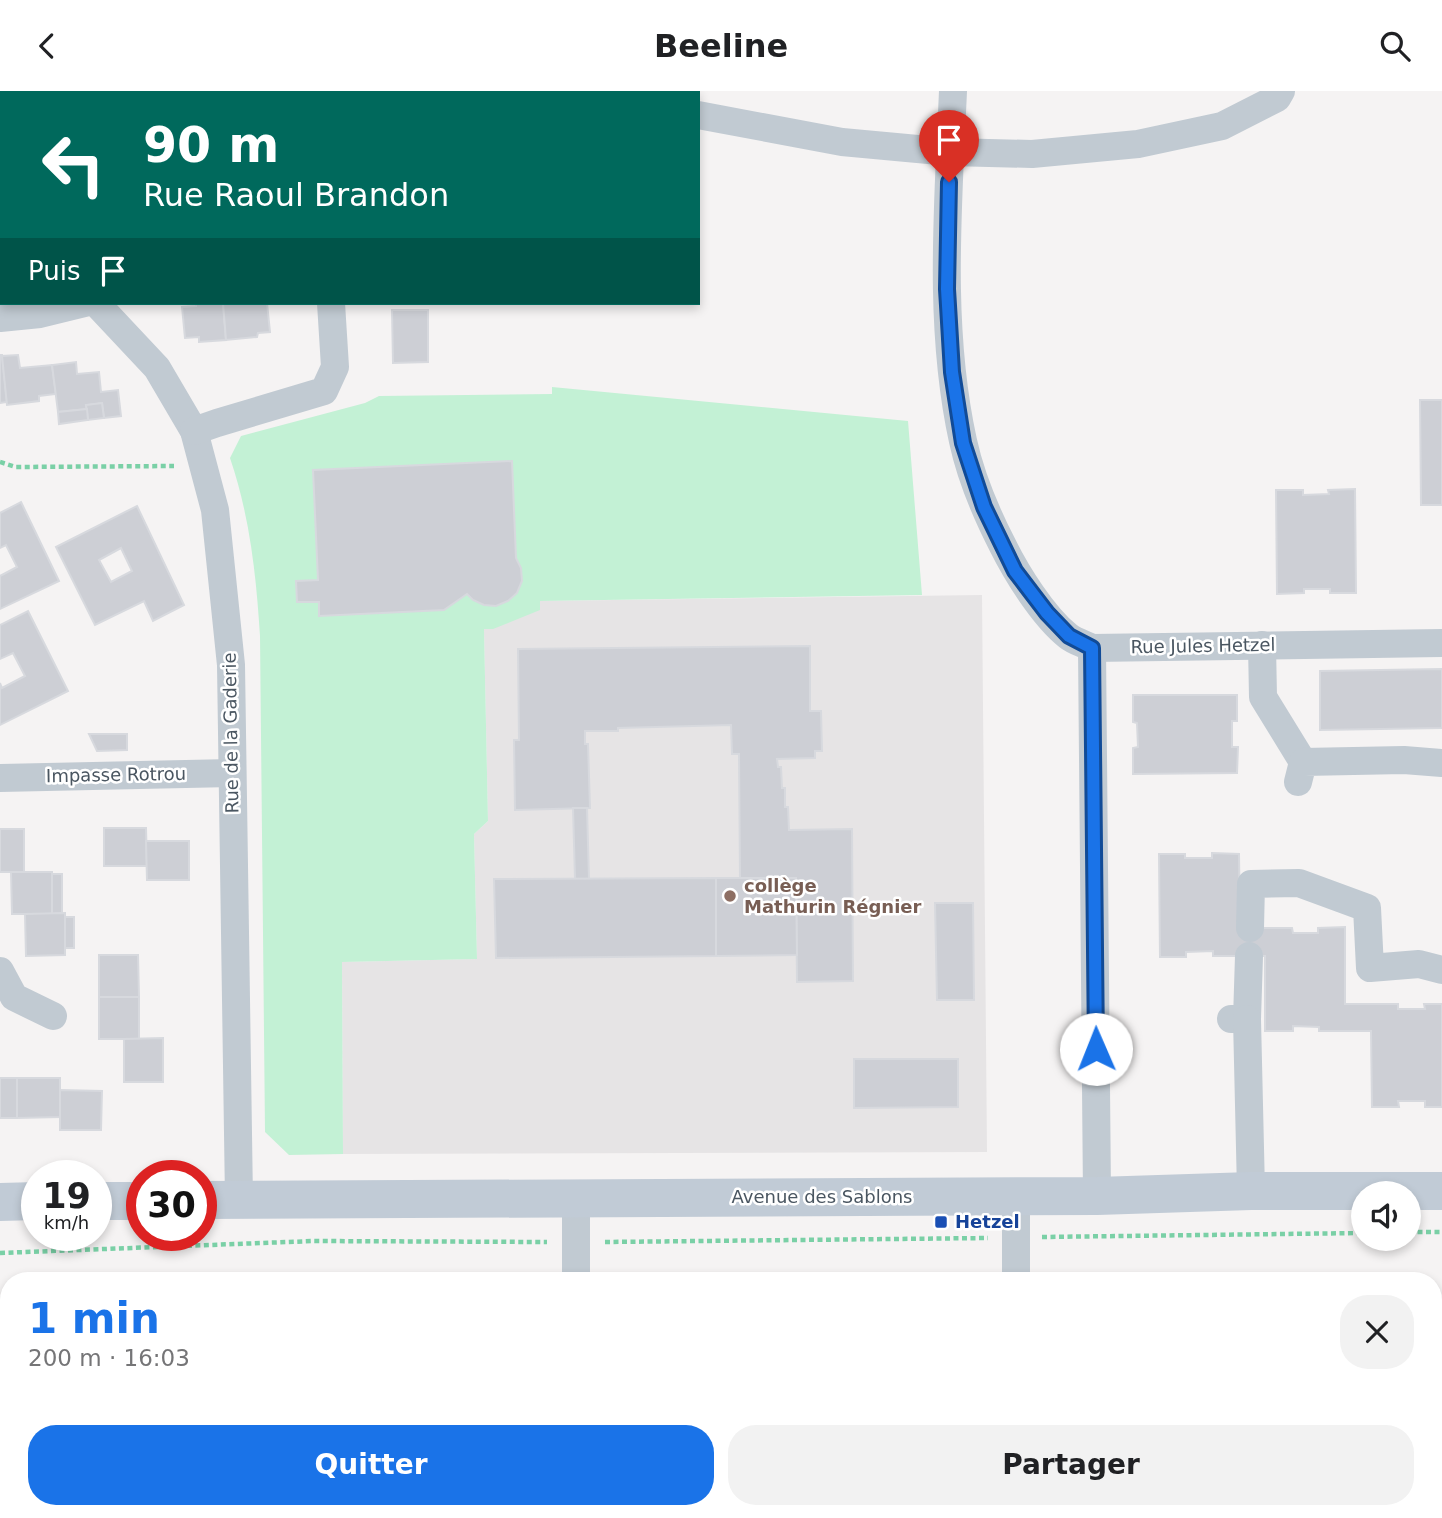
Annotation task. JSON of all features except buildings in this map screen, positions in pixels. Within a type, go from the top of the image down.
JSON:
[{"type":"street","points":[[953,91],[947,289],[952,372],[963,443],[984,507],[1015,571],[1047,613],[1069,636],[1092,648],[1097,1196]]},
{"type":"street","points":[[700,115],[842,142],[950,152],[1032,155],[1138,144],[1223,126],[1277,98],[1281,91]]},
{"type":"street","points":[[0,318],[40,314],[77,305]]},
{"type":"street","name":"Rue de la Gaderie","points":[[98,305],[157,368],[194,431],[215,510],[231,665],[239,1200]]},
{"type":"street","points":[[194,431],[324,391],[335,367],[331,305]]},
{"type":"street","name":"Rue Jules Hetzel","points":[[1092,648],[1442,643]]},
{"type":"street","points":[[1262,646],[1263,697],[1300,772],[1426,770]]},
{"type":"street","name":"Impasse Rotrou","points":[[0,778],[232,773]]},
{"type":"street","points":[[1250,928],[1251,884],[1299,883],[1367,908],[1370,968],[1419,964],[1442,970]]},
{"type":"street","points":[[1249,956],[1239,1019],[1251,1191]]},
{"type":"street","points":[[0,971],[14,997],[53,1016]]},
{"type":"street","name":"Avenue des Sablons","points":[[217,1200],[1097,1196],[1251,1191],[1442,1191]]},
{"type":"street","points":[[1016,1196],[1016,1272]]},
{"type":"street","points":[[576,1198],[576,1272]]},
{"type":"street","points":[[0,1202],[21,1201]]},
{"type":"path","points":[[0,462],[16,467],[203,466]]},
{"type":"path","points":[[1421,1232],[1442,1232]]},
{"type":"path","points":[[0,1253],[314,1241],[576,1243],[1351,1233]]},
{"type":"shaded area","name":"collège Mathurin Régnier","points":[[982,595],[987,1152],[343,1154],[342,962],[477,959],[474,834],[488,821],[484,629],[539,601]]},
{"type":"green space","points":[[552,387],[908,421],[922,595],[540,601],[540,610],[493,629],[484,629],[488,821],[474,834],[477,959],[342,962],[343,1154],[289,1155],[265,1132],[260,636],[251,546],[243,502],[230,458],[241,436],[365,403],[379,396],[552,394]]},
{"type":"place","name":"collège Mathurin Régnier","points":[[730,896]]},
{"type":"place","name":"Hetzel","points":[[941,1222]]},
{"type":"route","points":[[949,182],[947,289],[952,372],[963,443],[984,507],[1015,571],[1047,613],[1069,636],[1092,648],[1096,1049]]}]
